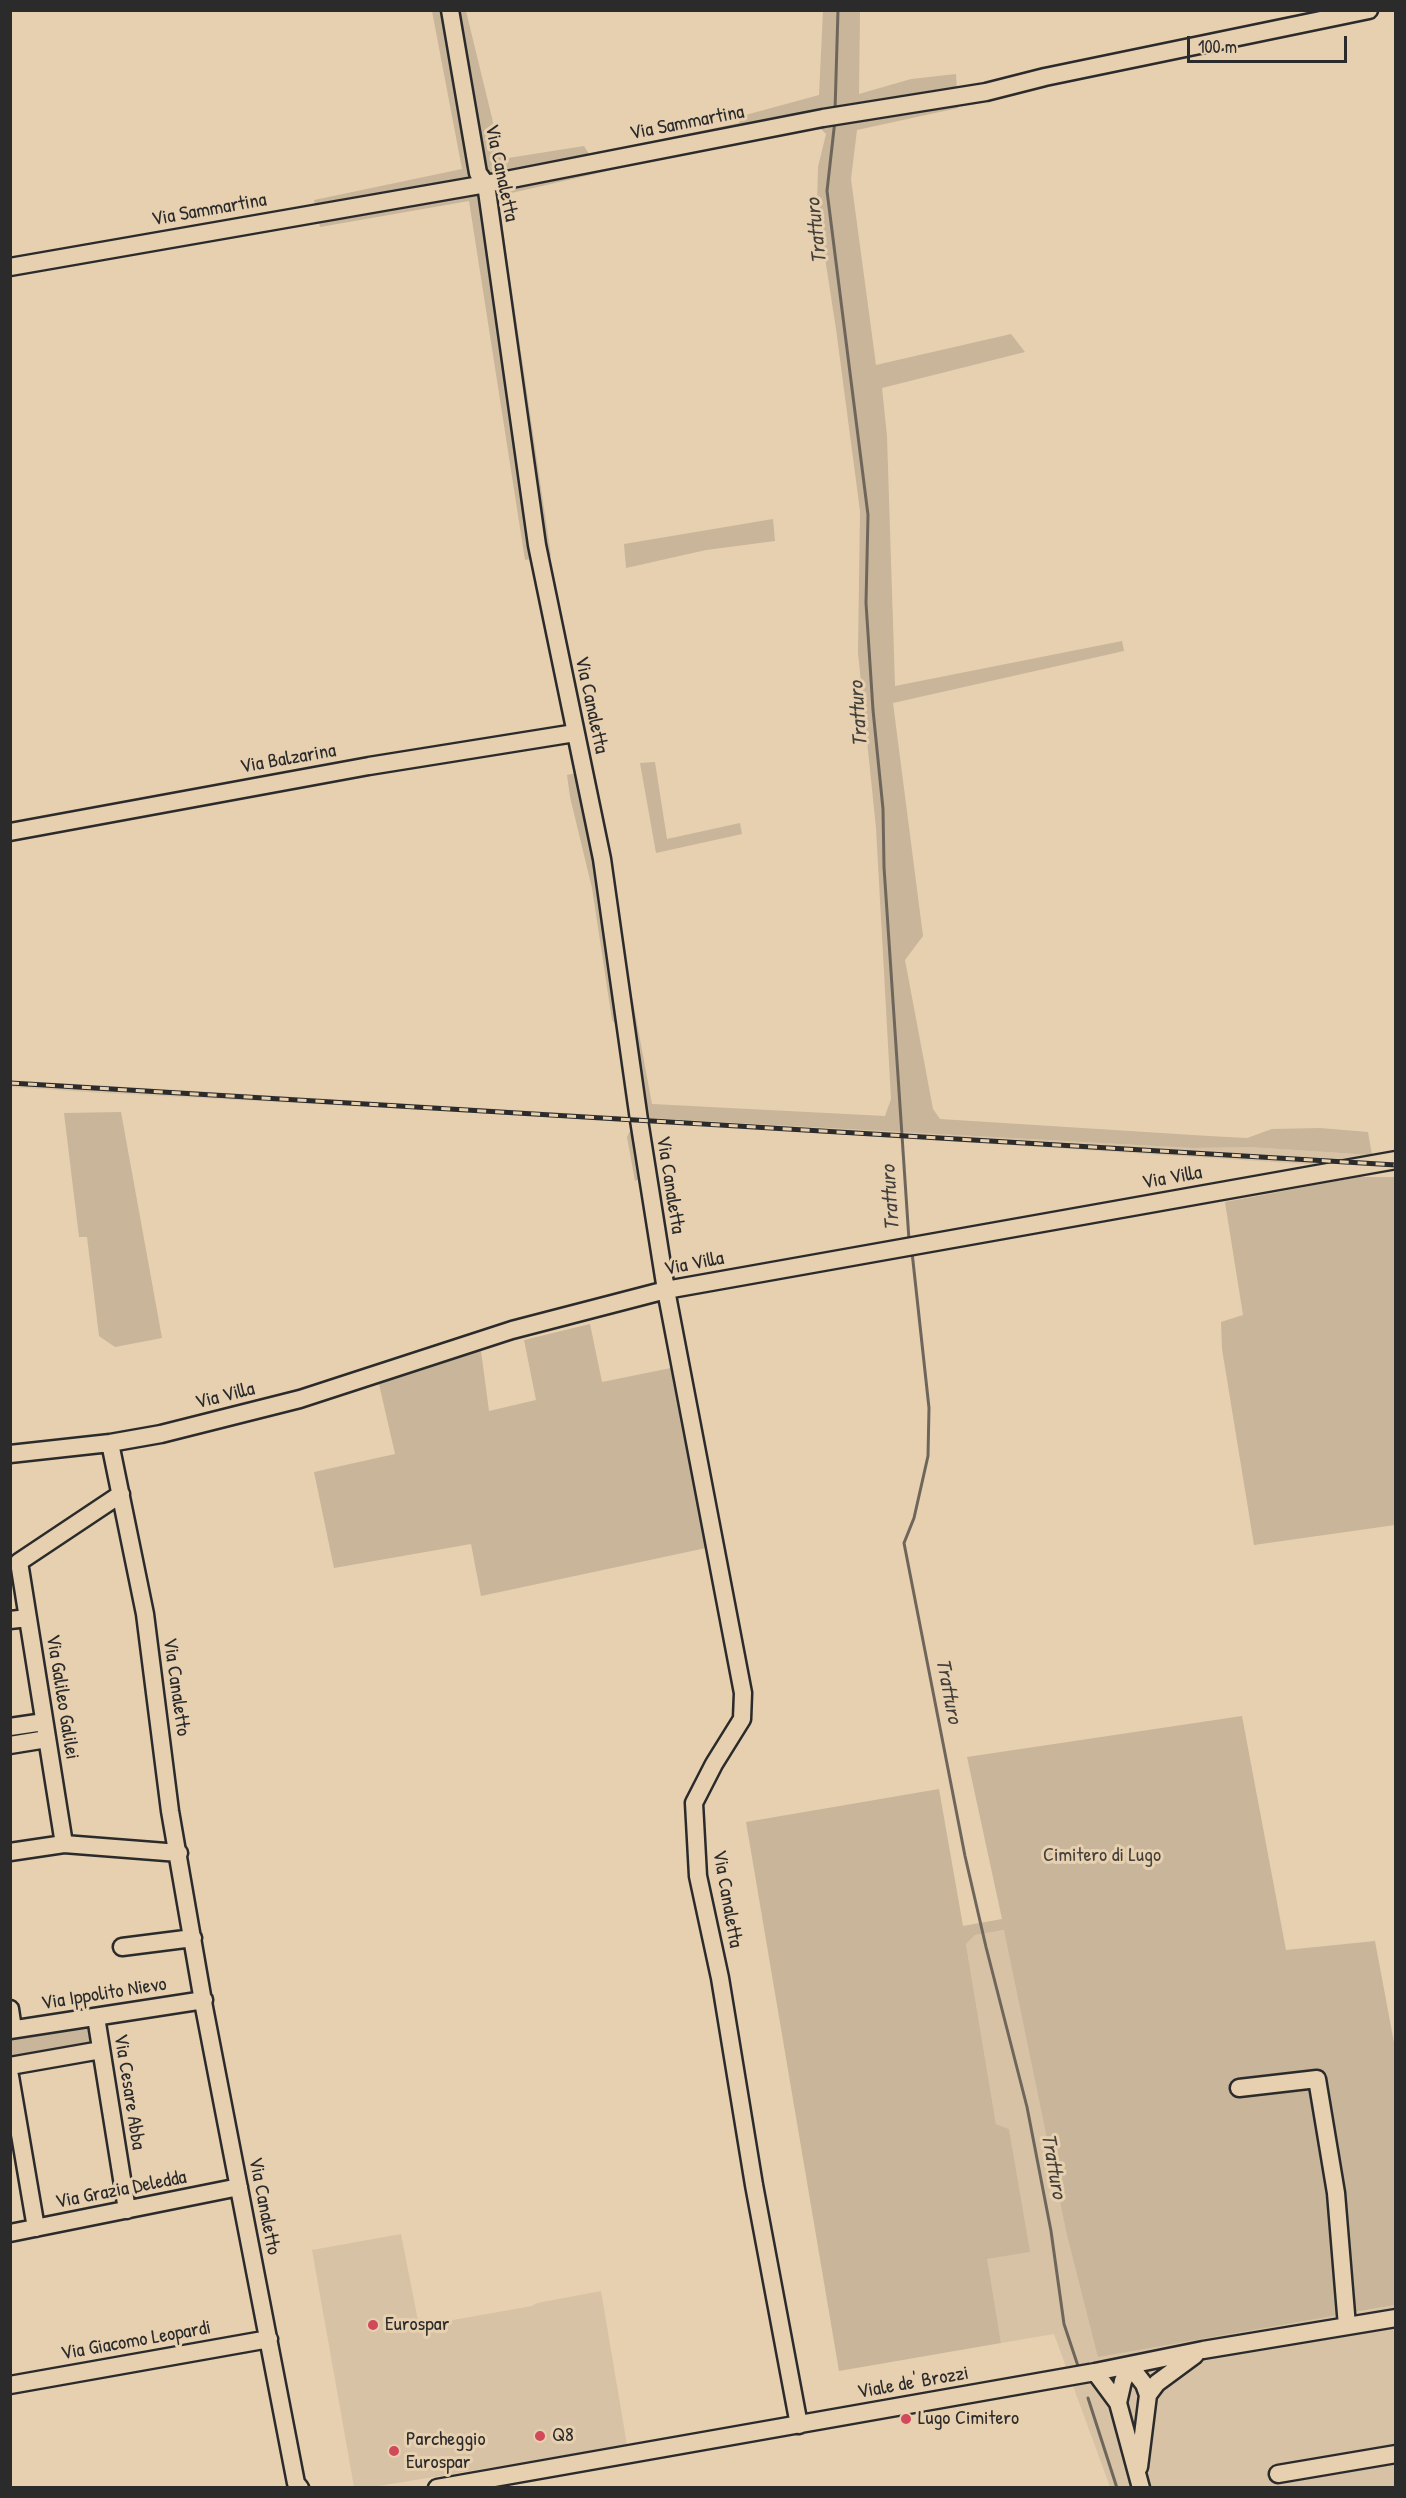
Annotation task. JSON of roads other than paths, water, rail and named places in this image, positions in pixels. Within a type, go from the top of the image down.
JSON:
[{"type":"street","name":"Via Canaletta","points":[[450,10],[478,173],[486,184],[537,545],[574,733],[602,859],[666,1290],[737,1652],[743,1693],[742,1719],[714,1764],[694,1803],[698,1876],[720,1977],[754,2184],[799,2425]]},
{"type":"street","name":"Via Sammartina","points":[[10,267],[486,184],[835,116],[986,92],[1045,77],[1370,10]]},
{"type":"street","name":"Via Balzarina","points":[[10,832],[369,766],[574,733]]},
{"type":"street","name":"Via Villa","points":[[10,1454],[110,1443],[161,1434],[300,1399],[512,1330],[666,1290],[1395,1160]]},
{"type":"street","name":"Via Canaletto","points":[[110,1443],[145,1614],[170,1811],[297,2486]]},
{"type":"street","name":"Via Galileo Galilei","points":[[64,1844],[28,1618],[15,1559],[121,1494]]},
{"type":"street","points":[[10,1620],[28,1618]]},
{"type":"street","points":[[10,1727],[44,1722]]},
{"type":"street","points":[[10,1745],[47,1739]]},
{"type":"street","points":[[10,1852],[64,1844],[179,1853]]},
{"type":"street","points":[[122,1947],[193,1938]]},
{"type":"street","name":"Via Ippolito Nievo","points":[[12,2030],[204,2000]]},
{"type":"street","points":[[10,2009],[12,2030]]},
{"type":"street","name":"Via Cesare Abba","points":[[96,2017],[127,2210]]},
{"type":"street","points":[[10,2066],[101,2050]]},
{"type":"street","points":[[10,2076],[36,2228]]},
{"type":"street","points":[[1239,2088],[1317,2079],[1336,2193],[1347,2326]]},
{"type":"street","name":"Via Grazia Deledda","points":[[10,2233],[239,2187]]},
{"type":"street","name":"Viale de' Brozzi","points":[[437,2487],[1130,2366],[1203,2350],[1395,2318]]},
{"type":"street","name":"Via Giacomo Leopardi","points":[[10,2385],[269,2339]]},
{"type":"street","points":[[1148,2395],[1157,2383],[1203,2350]]},
{"type":"street","points":[[1130,2366],[1144,2384],[1148,2395],[1139,2482]]},
{"type":"street","points":[[1118,2403],[1130,2366]]},
{"type":"street","points":[[1095,2372],[1118,2403],[1139,2482]]},
{"type":"street","points":[[1278,2474],[1395,2454]]},
{"type":"waterway","name":"Tratturo","points":[[835,111],[838,10]]},
{"type":"waterway","name":"Tratturo","points":[[835,120],[827,191],[868,515],[866,603],[873,710],[883,809],[884,867],[909,1240]]},
{"type":"waterway","name":"Tratturo","points":[[912,1252],[929,1408],[928,1456],[914,1518],[904,1543],[965,1856],[1027,2107],[1051,2231],[1064,2324],[1078,2366]]},
{"type":"waterway","name":"Tratturo","points":[[1088,2398],[1117,2488]]},
{"type":"railway","points":[[10,1083],[1396,1165]]},
{"type":"place","name":"Eurospar","points":[[373,2325]]},
{"type":"place","name":"Lugo Cimitero","points":[[906,2419]]},
{"type":"place","name":"Q8","points":[[540,2436]]},
{"type":"place","name":"Parcheggio Eurospar","points":[[394,2451]]},
{"type":"park label","name":"Cimitero di Lugo","points":[[1102,1856]]}]
